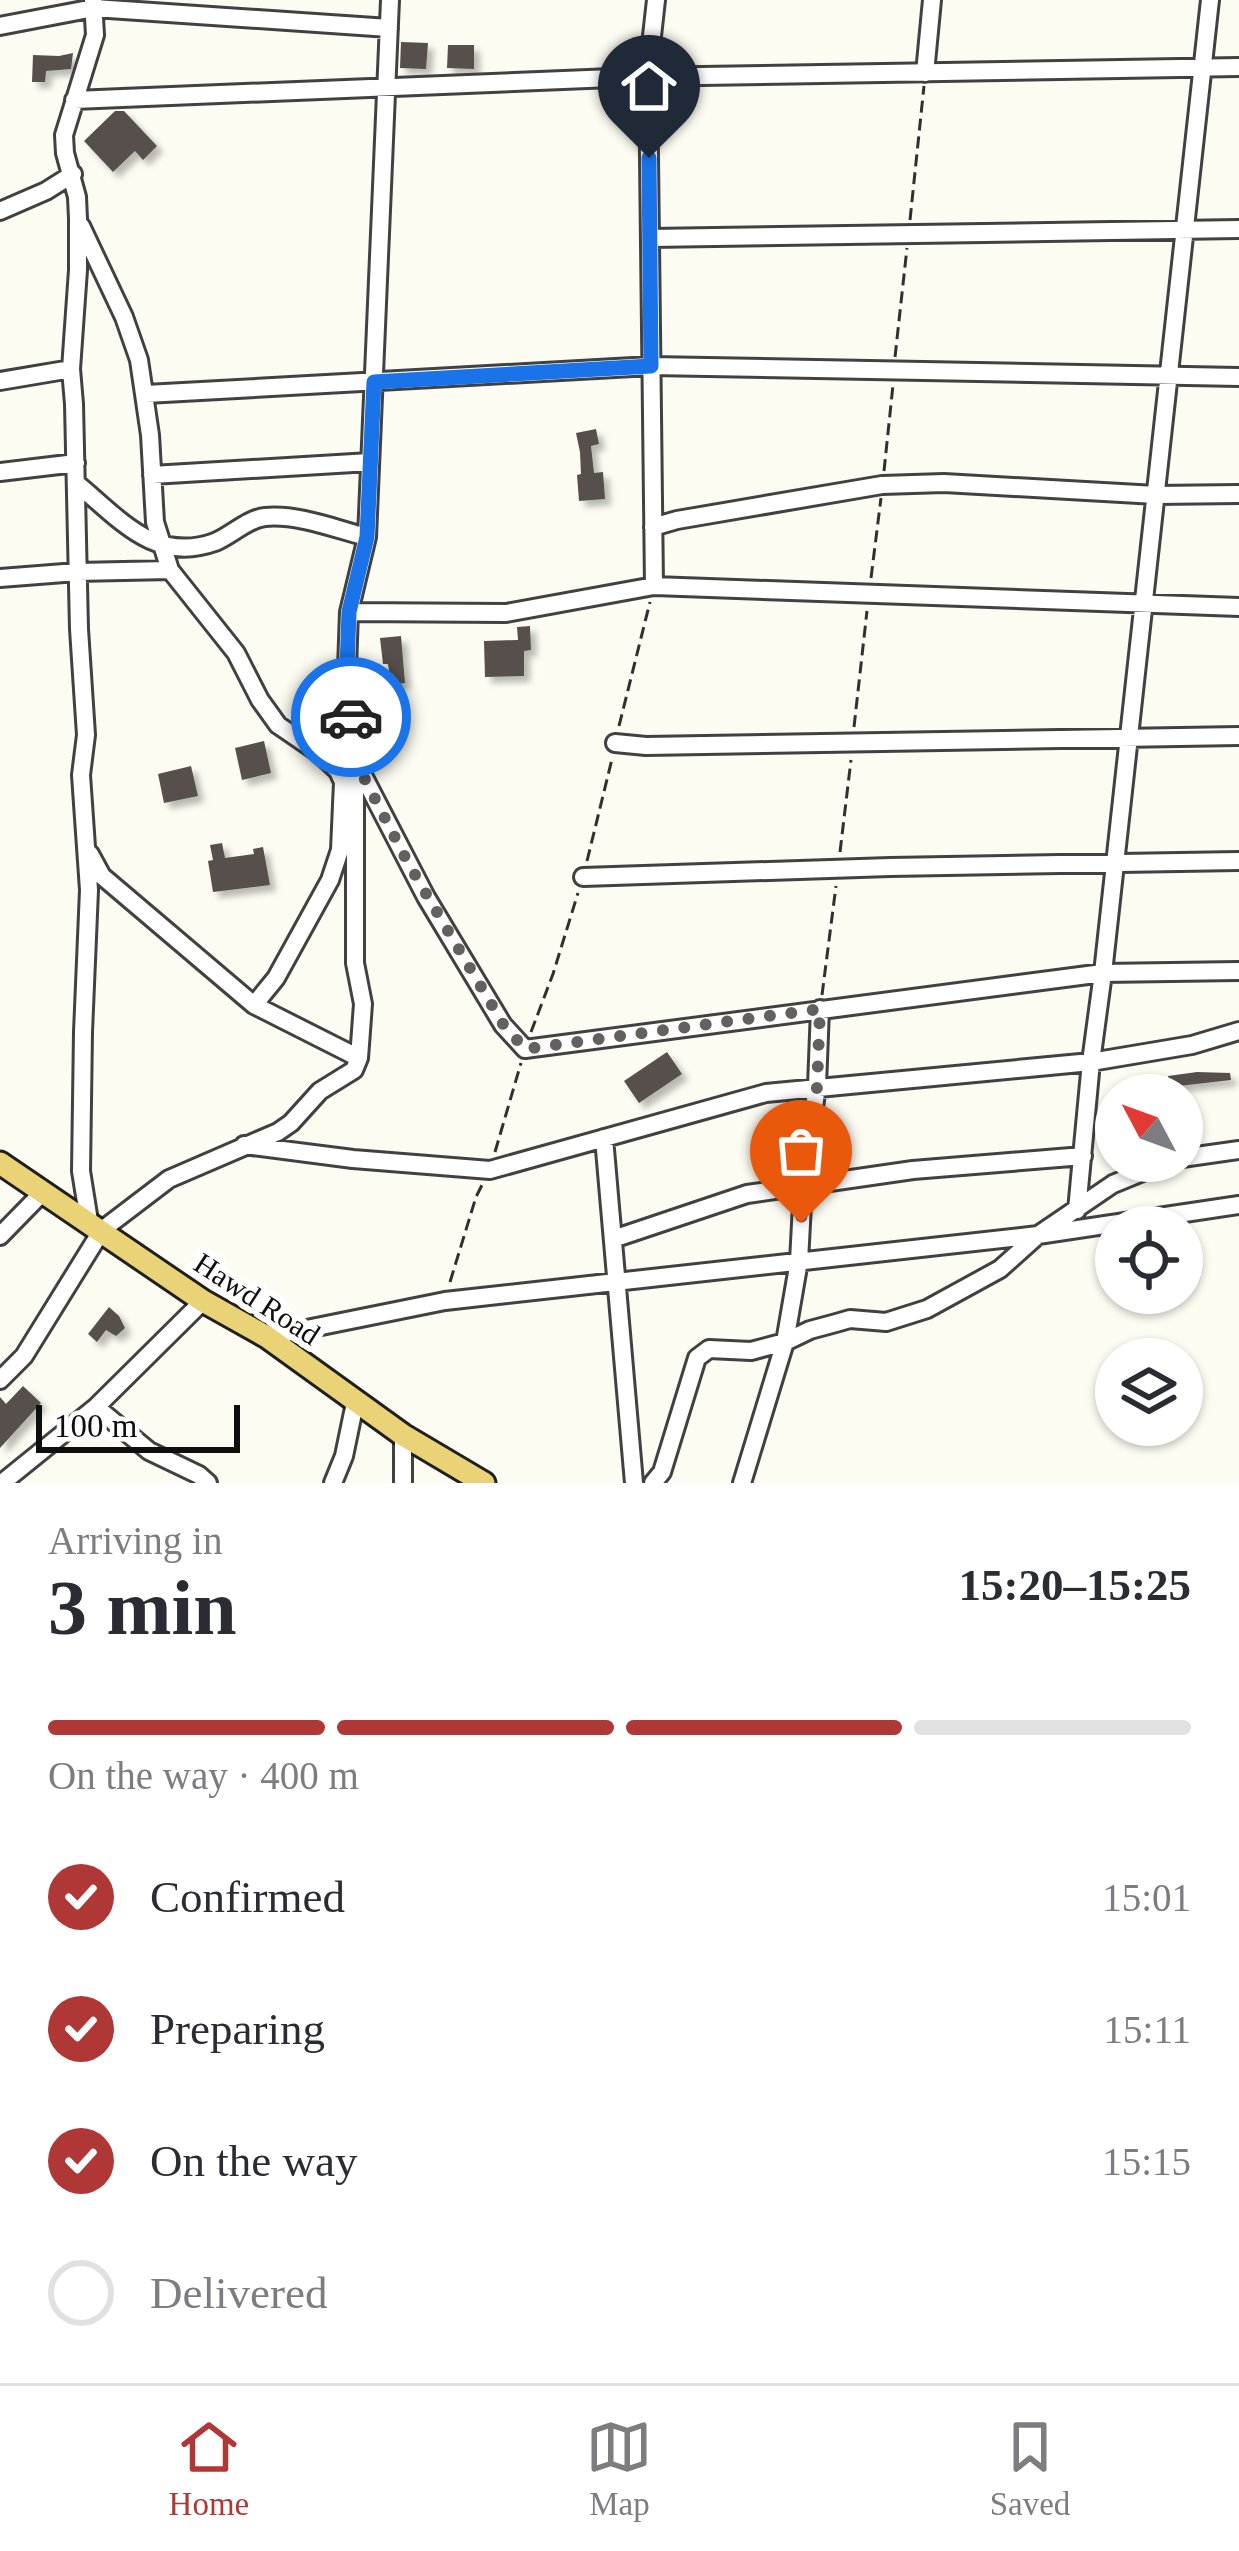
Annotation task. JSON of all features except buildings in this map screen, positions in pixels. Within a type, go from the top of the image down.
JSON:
[{"type":"main road","name":"Hawd Road","points":[[0,1163],[203,1301],[267,1337],[403,1436],[484,1483]]},
{"type":"street","points":[[0,1380],[24,1357],[95,1226],[170,1179],[278,1132],[320,1091],[354,1070],[358,1058],[363,1004],[355,964],[355,760],[347,668],[349,612],[367,537],[390,0]]},
{"type":"street","points":[[654,586],[645,76],[656,0]]},
{"type":"street","points":[[925,73],[932,0]]},
{"type":"street","points":[[1077,1210],[1210,0]]},
{"type":"street","points":[[0,26],[94,4],[389,28]]},
{"type":"street","points":[[94,4],[95,35],[64,135],[78,219],[71,369],[86,735],[81,776],[89,890],[81,1171],[95,1226]]},
{"type":"street","points":[[74,100],[645,76],[1239,68]]},
{"type":"street","points":[[0,211],[73,174]]},
{"type":"street","points":[[78,219],[124,316],[139,360],[146,394],[155,522],[170,570],[236,653],[278,725],[319,752],[343,782],[340,850],[330,880],[276,978],[254,1005]]},
{"type":"street","points":[[650,238],[1239,229]]},
{"type":"street","points":[[146,394],[651,366],[1239,377]]},
{"type":"street","points":[[0,381],[71,369]]},
{"type":"street","points":[[152,475],[370,462]]},
{"type":"street","points":[[0,472],[76,463]]},
{"type":"street","points":[[76,483],[139,535],[163,546],[187,549],[215,542],[257,518],[284,516],[367,537]]},
{"type":"street","points":[[653,526],[882,485],[1239,494]]},
{"type":"street","points":[[0,578],[170,570]]},
{"type":"street","points":[[349,612],[506,613],[654,586],[1239,607]]},
{"type":"street","points":[[615,743],[1239,736]]},
{"type":"street","points":[[355,760],[426,897],[503,1024],[525,1049],[1103,974],[1239,971]]},
{"type":"street","points":[[86,848],[102,876],[254,1005],[358,1058]]},
{"type":"street","points":[[583,877],[1239,861]]},
{"type":"street","points":[[742,1483],[785,1342],[799,1261],[820,1009]]},
{"type":"street","points":[[244,1145],[490,1170],[766,1094],[1091,1062],[1192,1045],[1239,1031]]},
{"type":"street","points":[[604,1138],[634,1483]]},
{"type":"street","points":[[1203,1156],[1239,1150]]},
{"type":"street","points":[[613,1239],[747,1194],[913,1170],[1083,1156]]},
{"type":"street","points":[[653,1483],[662,1472],[702,1352],[751,1351],[850,1319],[886,1322],[927,1309],[1000,1269],[1039,1235],[1118,1182]]},
{"type":"street","points":[[0,1236],[43,1192]]},
{"type":"street","points":[[267,1337],[445,1301],[1039,1235],[1239,1205]]},
{"type":"street","points":[[2,1483],[96,1407],[203,1301]]},
{"type":"street","points":[[333,1483],[355,1403]]},
{"type":"street","points":[[96,1407],[149,1451],[208,1483]]},
{"type":"street","points":[[403,1436],[405,1479]]},
{"type":"path","points":[[820,1009],[925,73]]},
{"type":"path","points":[[445,1301],[583,877],[654,586]]},
{"type":"way so far","points":[[351,717],[355,760],[408,863],[503,1024],[525,1049],[820,1009],[817,1087],[801,1223]]},
{"type":"route","points":[[351,717],[349,612],[367,537],[374,382],[651,366],[649,158]]}]
